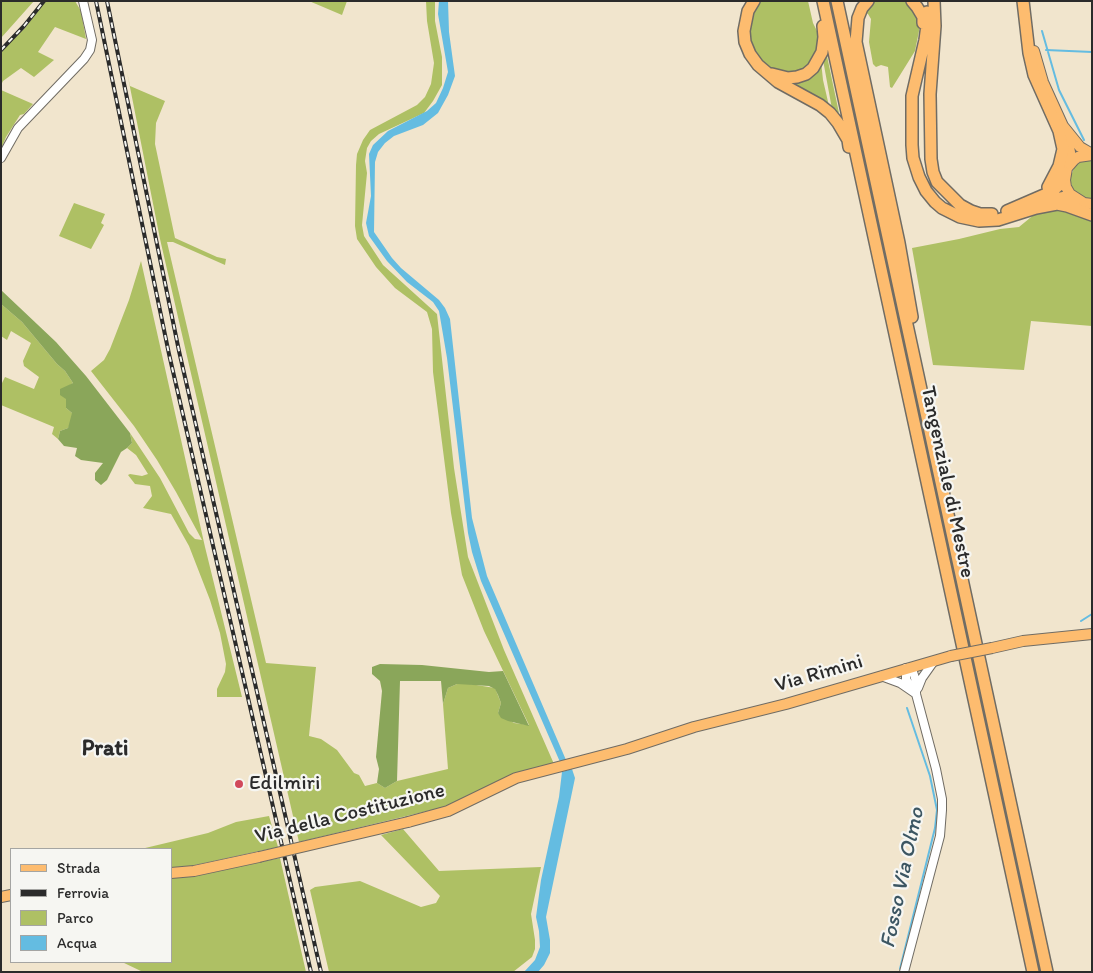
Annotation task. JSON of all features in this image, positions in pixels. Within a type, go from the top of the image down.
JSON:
[{"type":"highway","points":[[754,1],[745,21],[745,42],[750,54],[778,82],[820,106],[830,113],[838,123],[848,140],[856,179],[872,224]]},
{"type":"highway","points":[[766,72],[778,77],[797,77],[806,74],[818,62],[822,52],[824,37],[817,1]]},
{"type":"highway","name":"Tangenziale di Mestre","points":[[823,1],[1033,972]]},
{"type":"highway","name":"Tangenziale di Mestre","points":[[837,1],[1047,972]]},
{"type":"highway","points":[[912,1],[918,6],[923,17],[925,40]]},
{"type":"highway","points":[[934,1],[935,26],[930,94],[931,160],[932,172],[937,182],[960,205],[980,214],[997,213],[1060,197],[1076,200]]},
{"type":"highway","points":[[1025,1],[1029,53],[1034,75],[1058,131],[1063,150],[1059,166],[1051,184],[1034,204]]},
{"type":"highway","points":[[926,6],[925,40],[912,96],[911,126],[913,158],[926,191],[942,208],[960,217],[970,220],[998,220],[1034,204],[1055,189],[1067,169]]},
{"type":"highway","points":[[926,6],[933,49]]},
{"type":"highway","points":[[863,7],[857,25],[856,42],[906,276],[921,370],[920,383]]},
{"type":"highway","points":[[1034,204],[1091,207]]},
{"type":"main road","points":[[1025,1],[1030,35],[1037,62],[1043,82],[1063,126],[1070,152],[1066,187],[1076,200],[1091,207]]},
{"type":"main road","points":[[1063,126],[1080,147],[1092,154]]},
{"type":"main road","points":[[1067,169],[1078,157],[1092,154]]},
{"type":"main road","name":"Via Rimini","points":[[558,767],[627,750],[694,726],[778,706],[951,656],[1023,641],[1092,634]]},
{"type":"main road","name":"Via della Costituzione","points":[[172,873],[201,870],[408,822],[448,811],[516,778],[558,767]]},
{"type":"street","points":[[1,158],[18,128],[88,54],[92,40],[82,1]]},
{"type":"street","points":[[916,694],[922,678],[934,661]]},
{"type":"street","points":[[904,972],[933,864],[942,819],[942,799],[936,768],[916,694],[915,678],[912,670],[907,668]]},
{"type":"street","points":[[880,676],[900,683],[916,694]]},
{"type":"green space","points":[[1,1],[34,1],[1,38]]},
{"type":"green space","points":[[45,1],[75,1],[81,11],[86,39],[55,27],[38,52],[54,60],[34,77],[21,68],[3,81],[1,85],[1,51],[25,28]]},
{"type":"green space","points":[[309,1],[347,1],[342,15]]},
{"type":"green space","points":[[426,1],[435,1],[435,21],[442,57],[442,85],[424,113],[379,134],[371,141],[367,148],[365,161],[367,173],[362,225],[364,236],[383,265],[437,314],[454,468],[468,557],[504,650],[554,764],[448,806],[299,842],[160,239],[127,72],[130,86],[165,101],[156,123],[155,144],[175,238],[217,257],[226,259],[225,265],[173,242],[167,242],[266,663],[316,667],[309,736],[321,739],[337,750],[354,773],[359,775],[365,786],[377,783],[385,788],[397,781],[448,769],[443,704],[448,688],[457,684],[495,688],[501,703],[498,713],[514,723],[529,725],[484,631],[462,575],[451,513],[433,372],[432,329],[427,312],[395,288],[376,267],[357,239],[355,226],[357,154],[363,140],[370,130],[417,105],[425,97],[431,84],[434,63],[427,21]]},
{"type":"green space","points":[[760,1],[808,1],[813,23],[819,35],[818,52],[807,68],[788,75],[768,69],[754,53],[748,34],[753,9]]},
{"type":"green space","points":[[873,1],[905,1],[916,13],[919,22],[915,51],[892,88],[890,87],[888,67],[881,65],[876,67],[873,64],[869,42],[871,19],[862,10]]},
{"type":"green space","points":[[826,54],[839,113],[832,109],[823,60],[821,61],[823,80],[829,106],[783,81],[790,80]]},
{"type":"green space","points":[[1,90],[33,104],[24,114],[20,115],[1,149]]},
{"type":"green space","points":[[1092,159],[1092,199],[1088,200],[1073,191],[1070,179],[1075,165],[1081,161]]},
{"type":"green space","points":[[74,203],[105,214],[101,223],[104,225],[91,249],[59,236]]},
{"type":"green space","points":[[1057,208],[1092,220],[1092,326],[1031,321],[1024,370],[933,365],[912,248],[1000,229],[1019,227],[1036,213]]},
{"type":"green space","points":[[141,261],[205,547],[242,697],[217,697],[217,689],[225,672],[226,664],[220,633],[210,600],[189,546],[171,514],[143,508],[152,496],[150,486],[135,484],[128,475],[142,476],[148,474],[136,455],[127,448],[132,443],[130,433],[160,478],[189,533],[195,539],[202,540],[157,460],[134,426],[91,371],[104,360],[110,349],[129,300]]},
{"type":"green space","points":[[1,290],[56,342],[86,376],[130,433],[132,443],[121,452],[107,480],[101,485],[95,480],[95,473],[103,463],[81,460],[75,456],[77,448],[64,446],[58,439],[60,431],[68,428],[72,413],[66,408],[66,399],[60,395],[60,389],[73,383],[65,371],[22,322],[1,304]]},
{"type":"green space","points":[[1,304],[22,322],[65,371],[73,383],[67,387],[66,399],[66,408],[72,413],[72,421],[68,428],[60,431],[58,439],[52,434],[54,427],[1,405],[1,385],[5,377],[34,389],[39,377],[24,366],[23,361],[31,343],[11,331],[7,340],[1,336]]},
{"type":"green space","points":[[380,664],[422,665],[489,672],[503,671],[529,726],[501,718],[498,713],[501,703],[498,695],[495,689],[489,686],[457,684],[448,688],[443,704],[441,681],[400,681],[397,781],[385,788],[377,783],[379,769],[376,757],[382,691],[380,681],[372,674],[372,667]]},
{"type":"green space","points":[[269,816],[278,847],[186,867],[172,868],[172,848],[145,848],[208,833],[236,822]]},
{"type":"green space","points":[[403,829],[439,871],[541,867],[531,914],[535,940],[535,949],[532,957],[513,972],[329,972],[310,890],[315,887],[360,881],[421,907],[436,903],[440,896],[381,835]]},
{"type":"green space","points":[[280,858],[306,972],[143,972],[124,963],[172,963],[172,878],[193,876]]},
{"type":"water","points":[[439,1],[448,1],[449,32],[455,76],[448,95],[438,113],[423,125],[394,136],[378,152],[375,162],[374,232],[401,268],[439,300],[450,319],[472,518],[487,576],[566,760],[560,762],[481,581],[472,552],[468,533],[447,358],[439,311],[433,302],[407,282],[387,261],[369,236],[366,223],[371,196],[369,154],[373,145],[388,131],[427,111],[436,103],[443,88],[448,72],[438,14]]},
{"type":"water","points":[[572,769],[575,778],[546,917],[550,953],[538,972],[524,972],[535,960],[540,947],[536,917],[541,880],[559,797],[562,772]]},
{"type":"waterway","points":[[1042,31],[1059,90],[1084,140]]},
{"type":"waterway","points":[[1046,50],[1092,52]]},
{"type":"waterway","name":"Fosso Via Olmo","points":[[1081,621],[1092,614]]},
{"type":"waterway","name":"Fosso Via Olmo","points":[[900,969],[935,828],[937,810],[930,776],[907,708]]},
{"type":"railway","points":[[1,50],[44,1]]},
{"type":"railway","points":[[96,1],[169,354],[311,972]]},
{"type":"railway","points":[[107,1],[179,351],[321,972]]},
{"type":"place","name":"Edilmiri","points":[[239,784]]},
{"type":"district","name":"Prati","points":[[105,749]]}]
